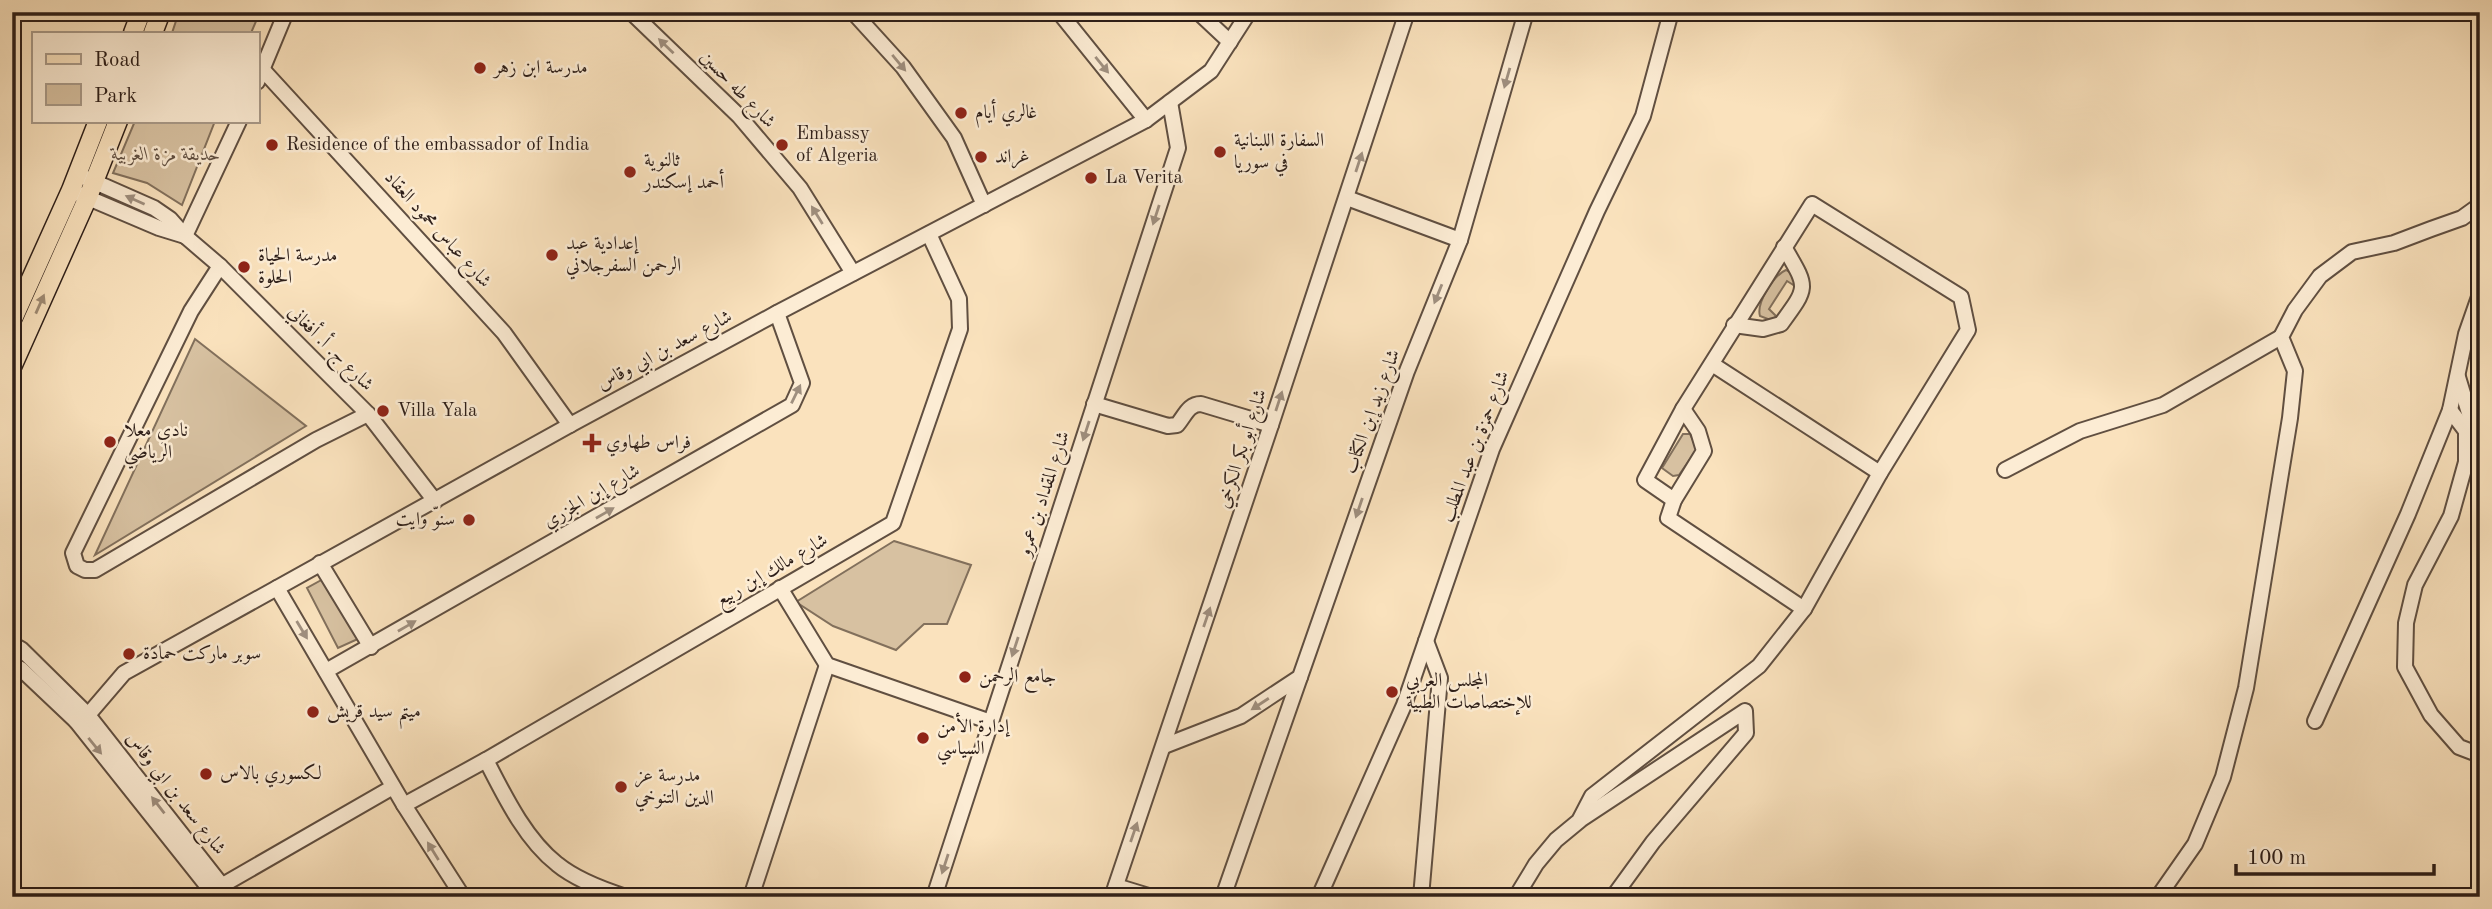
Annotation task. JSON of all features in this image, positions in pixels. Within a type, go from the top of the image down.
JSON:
[{"type":"main road","points":[[133,32],[141,12]]},
{"type":"main road","points":[[153,32],[161,12]]},
{"type":"main road","points":[[12,366],[82,186],[98,122]]},
{"type":"main road","points":[[12,321],[117,122]]},
{"type":"street","points":[[260,76],[286,12]]},
{"type":"street","name":"شارع طه حسين","points":[[631,12],[739,116],[800,188],[853,273]]},
{"type":"street","points":[[853,12],[903,67],[954,138],[984,205]]},
{"type":"street","points":[[1059,12],[1146,120]]},
{"type":"street","points":[[1198,12],[1230,42]]},
{"type":"street","name":"شارع سعد بن ابي وقاس","points":[[82,718],[124,673],[570,425],[777,313],[1146,120],[1211,71],[1249,12]]},
{"type":"street","name":"شارع أبو بكر الكرخي","points":[[1114,891],[1407,12]]},
{"type":"street","name":"شارع زيد إبن الكتاب","points":[[1223,897],[1407,371],[1460,240],[1526,12]]},
{"type":"street","name":"شارع حمزة بن عبد المطلب","points":[[1319,897],[1404,705],[1492,449],[1597,211],[1643,116],[1671,12]]},
{"type":"street","name":"شارع عباس محمود العقاد","points":[[260,76],[504,333],[570,425]]},
{"type":"street","name":"شارع المقداد بن عمرو","points":[[934,897],[1178,148],[1170,102]]},
{"type":"street","points":[[185,236],[239,122]]},
{"type":"street","name":"شارع ج. أ. أفغاني","points":[[82,186],[159,228],[185,236],[220,265],[368,414],[435,501]]},
{"type":"street","points":[[1347,198],[1460,240]]},
{"type":"street","points":[[1579,821],[1592,796],[1759,666],[1804,609],[1880,473],[1968,330],[1961,298],[1812,204],[1683,409],[1645,480],[1674,500]]},
{"type":"street","points":[[2005,470],[2080,431],[2163,405],[2281,337],[2295,310],[2320,276],[2352,252],[2394,243],[2462,218],[2480,205]]},
{"type":"street","name":"شارع مالك إبن ربيع","points":[[404,805],[893,523],[960,330],[959,299],[929,234]]},
{"type":"street","points":[[1734,325],[1763,329],[1781,324],[1801,296],[1802,278],[1784,247]]},
{"type":"street","points":[[220,265],[191,311],[73,553],[77,566],[94,570],[316,440],[368,414]]},
{"type":"street","points":[[2315,721],[2408,514],[2450,410],[2466,334],[2480,294]]},
{"type":"street","name":"شارع إبن الجزري","points":[[326,671],[792,405],[802,383],[777,313]]},
{"type":"street","points":[[2158,897],[2195,845],[2223,777],[2246,688],[2290,418],[2295,371],[2281,337]]},
{"type":"street","points":[[1712,364],[1880,473]]},
{"type":"street","points":[[2457,376],[2472,424],[2480,428]]},
{"type":"street","points":[[1094,404],[1168,426],[1177,425],[1195,404],[1271,425]]},
{"type":"street","points":[[1683,409],[1698,431],[1704,450],[1674,500],[1668,518],[1804,609]]},
{"type":"street","points":[[2450,410],[2466,431],[2466,462],[2451,516],[2415,586],[2406,623],[2405,667],[2431,715],[2459,747],[2480,755]]},
{"type":"street","points":[[320,563],[371,647]]},
{"type":"street","points":[[277,588],[393,787],[463,897]]},
{"type":"street","points":[[780,588],[827,665],[991,722]]},
{"type":"street","points":[[1421,897],[1440,678],[1426,641]]},
{"type":"street","name":"شارع سعد بن ابي وقاس","points":[[12,644],[21,649],[82,718],[223,893]]},
{"type":"street","name":"شارع سعد بن ابي وقاس","points":[[12,664],[82,718],[203,880],[223,893]]},
{"type":"street","points":[[751,897],[827,665]]},
{"type":"street","points":[[1164,746],[1241,716],[1300,677]]},
{"type":"street","points":[[1516,897],[1549,848],[1579,821],[1745,711],[1746,733],[1653,842],[1612,897]]},
{"type":"street","points":[[485,760],[512,810],[557,864],[605,890],[626,897]]},
{"type":"street","points":[[223,893],[393,787]]},
{"type":"street","points":[[198,897],[203,880]]},
{"type":"street","points":[[1114,891],[1152,897]]},
{"type":"green space","points":[[179,12],[260,12],[251,32],[172,32]]},
{"type":"green space","name":"حديقة مزة الغربية","points":[[135,122],[215,122],[182,205],[147,183],[113,173]]},
{"type":"green space","points":[[1786,270],[1791,273],[1795,286],[1787,281],[1769,309],[1776,316],[1773,321],[1760,316],[1759,310],[1767,290],[1776,277]]},
{"type":"green space","points":[[195,339],[306,426],[95,555]]},
{"type":"green space","points":[[1683,434],[1690,434],[1697,449],[1679,475],[1673,476],[1662,468]]},
{"type":"green space","points":[[894,541],[971,565],[947,624],[924,624],[896,650],[833,626],[796,602]]},
{"type":"green space","points":[[325,578],[360,638],[338,648],[307,588]]},
{"type":"place","name":"مدرسة ابن زهر","points":[[480,68]]},
{"type":"place","name":"غالري أيام","points":[[961,113]]},
{"type":"place","name":"Residence of the embassador of India","points":[[272,145]]},
{"type":"place","name":"Embassy of Algeria","points":[[782,145]]},
{"type":"place","name":"السفارة اللبنانية في سوريا","points":[[1220,152]]},
{"type":"place","name":"غراند","points":[[981,157]]},
{"type":"place","name":"ثالنوية أحمد إسكندر","points":[[630,172]]},
{"type":"place","name":"La Verita","points":[[1091,178]]},
{"type":"place","name":"إعدادية عبد الرحمن السفرجلاني","points":[[552,255]]},
{"type":"place","name":"مدرسة الحياة الحلوة","points":[[244,267]]},
{"type":"place","name":"Villa Yala","points":[[383,411]]},
{"type":"place","name":"نادي معلا الرياضي","points":[[110,442]]},
{"type":"place","name":"فراس طهاوي","points":[[592,443]]},
{"type":"place","name":"سنوّ وايت","points":[[469,520]]},
{"type":"place","name":"سوبر ماركت حمادة","points":[[129,654]]},
{"type":"place","name":"جامع الرحمن","points":[[965,677]]},
{"type":"place","name":"المجلس العربي للإختصاصات الطبية","points":[[1392,692]]},
{"type":"place","name":"ميتم سيد قريش","points":[[313,712]]},
{"type":"place","name":"إدارة الأمن السياسي","points":[[923,738]]},
{"type":"place","name":"لكسوري بالاس","points":[[206,774]]},
{"type":"place","name":"مدرسة عز الدين التنوخي","points":[[621,787]]}]
